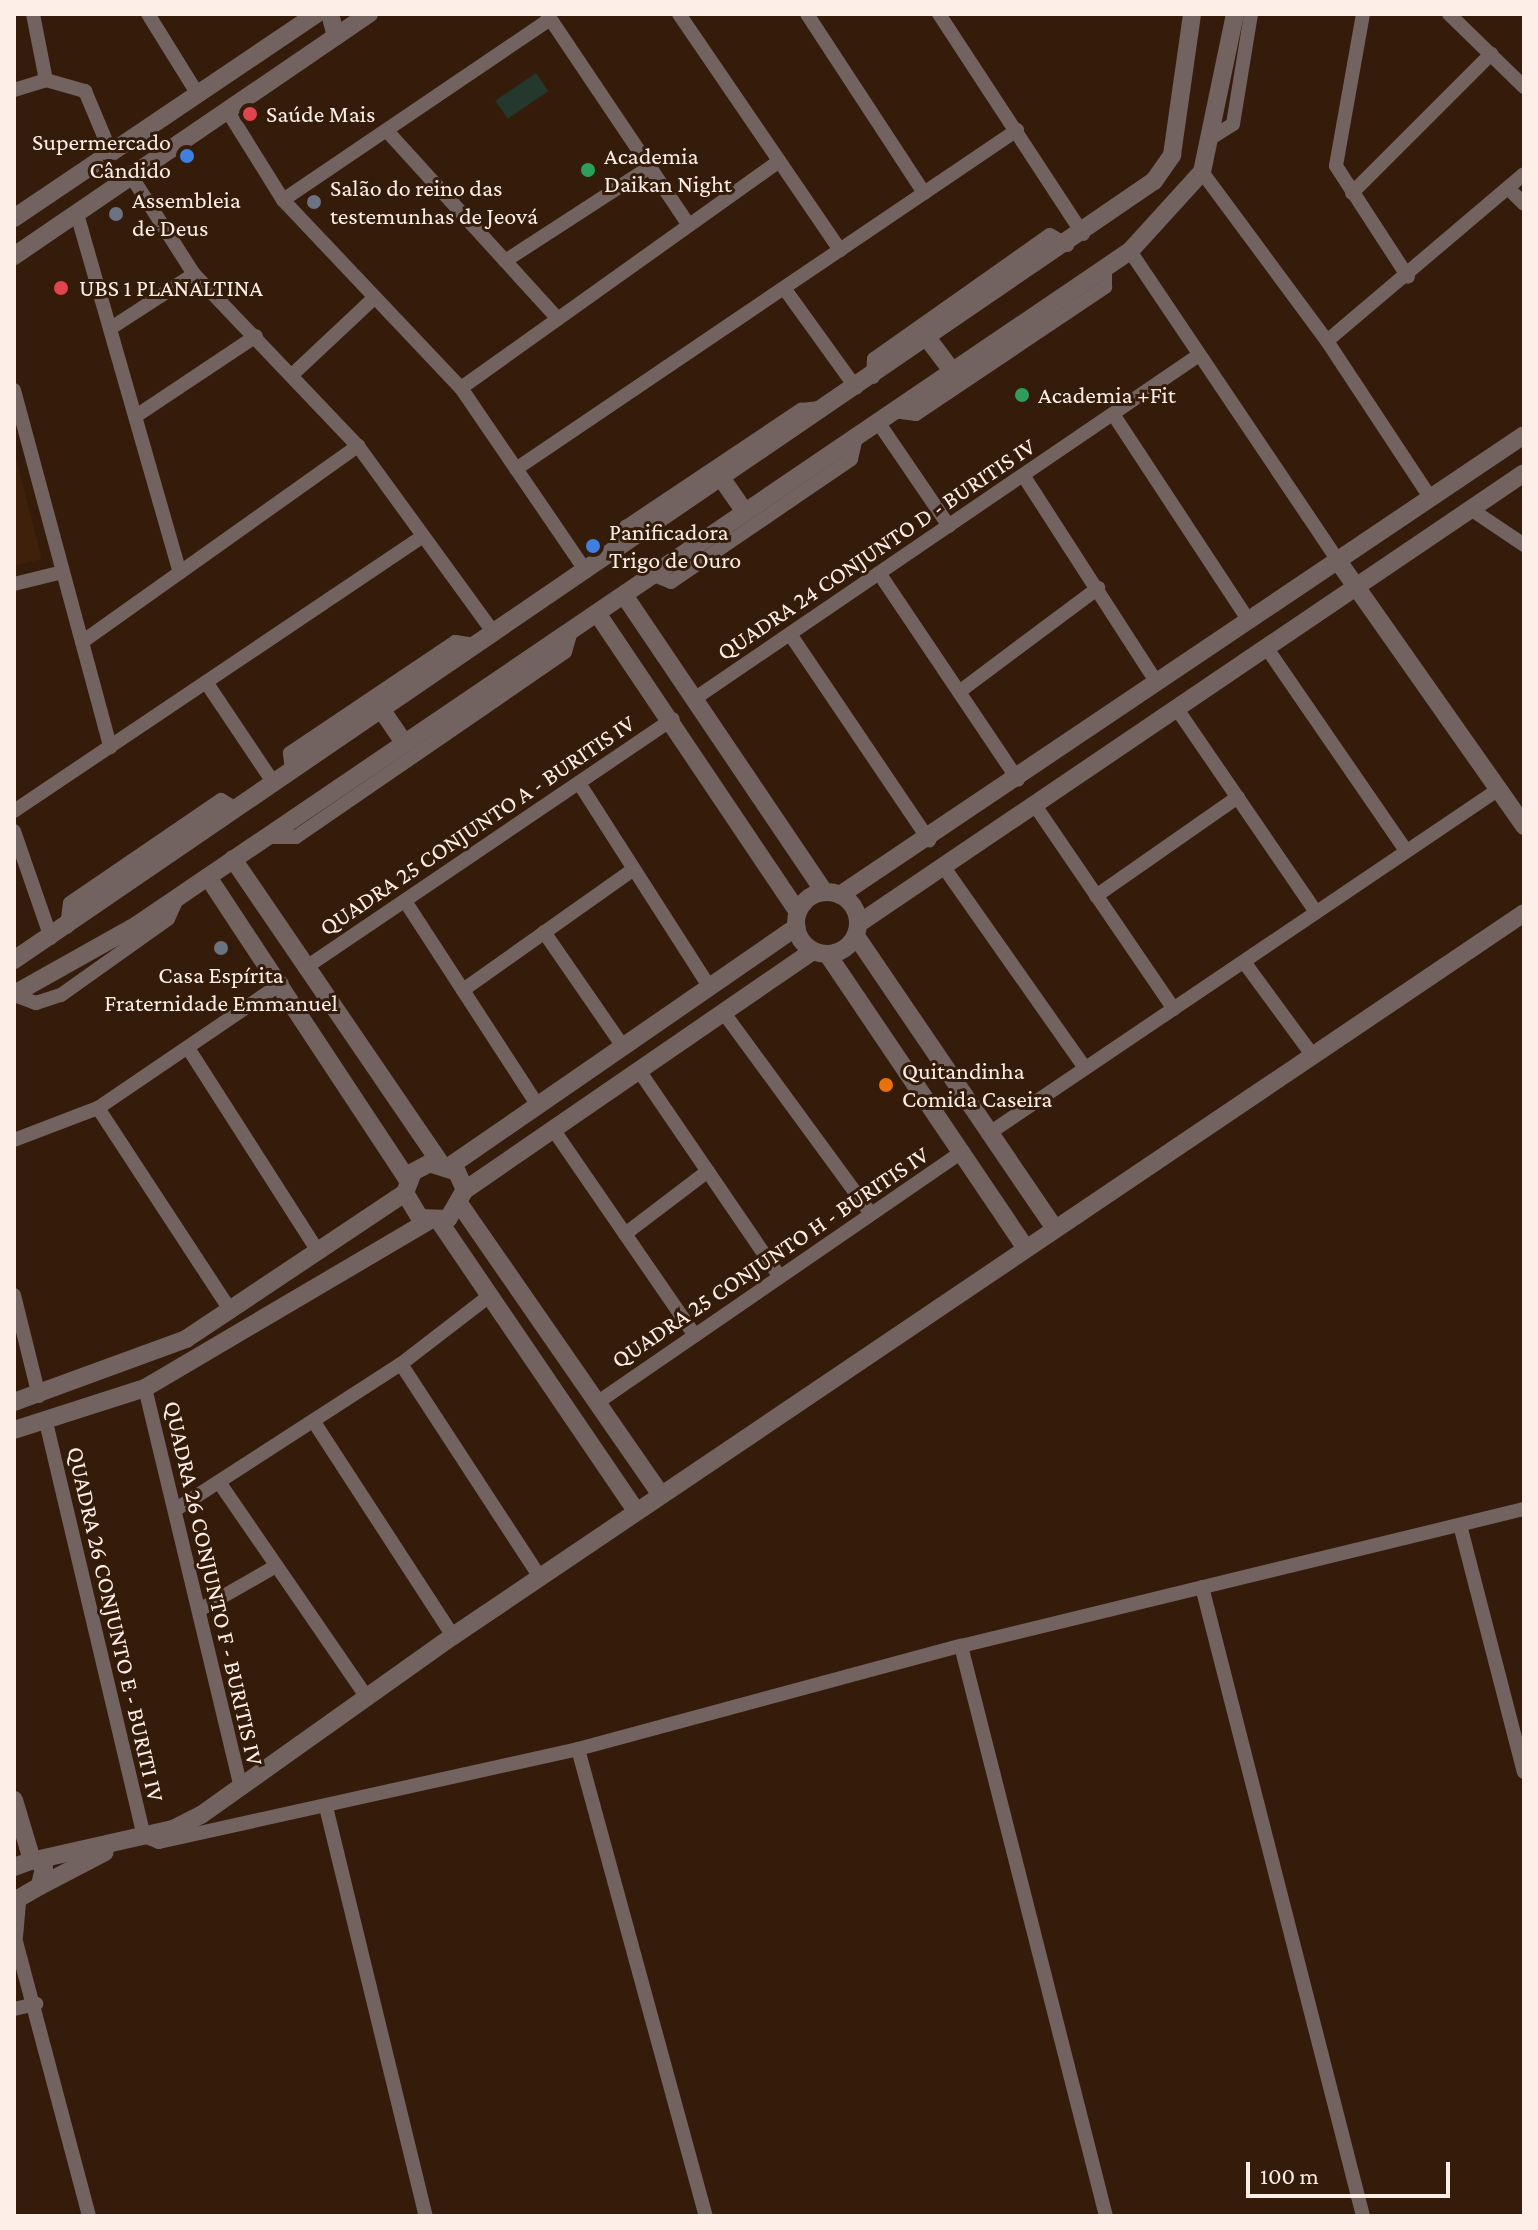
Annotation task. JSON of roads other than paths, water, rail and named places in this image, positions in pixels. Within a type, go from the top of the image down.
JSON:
[{"type":"street","points":[[33,14],[46,80]]},
{"type":"street","points":[[148,14],[197,93]]},
{"type":"street","points":[[14,218],[197,93],[291,22],[317,14]]},
{"type":"street","points":[[330,14],[336,36]]},
{"type":"street","points":[[679,14],[840,250]]},
{"type":"street","points":[[807,14],[924,193]]},
{"type":"street","points":[[939,14],[1083,234]]},
{"type":"street","points":[[14,960],[51,938],[273,782],[1067,245],[1154,181],[1172,155],[1192,14]]},
{"type":"street","points":[[14,994],[178,897],[1105,271],[1130,251],[1202,172],[1214,136],[1235,14]]},
{"type":"street","points":[[1214,136],[1233,124],[1251,14]]},
{"type":"street","points":[[1363,14],[1336,166],[1408,277]]},
{"type":"street","points":[[1449,14],[1524,87]]},
{"type":"street","points":[[14,256],[361,16]]},
{"type":"street","points":[[283,200],[549,17],[689,225]]},
{"type":"street","points":[[1352,193],[1491,54]]},
{"type":"street","points":[[14,90],[46,80],[85,91],[111,153]]},
{"type":"street","points":[[227,110],[283,200],[461,388],[586,571]]},
{"type":"street","points":[[516,469],[1017,130]]},
{"type":"street","points":[[387,131],[558,319]]},
{"type":"street","points":[[461,388],[779,161]]},
{"type":"street","points":[[92,165],[110,191]]},
{"type":"street","points":[[505,261],[650,167]]},
{"type":"street","points":[[1202,172],[1327,341],[1430,497]]},
{"type":"street","points":[[1327,341],[1408,277],[1524,174]]},
{"type":"street","points":[[131,176],[194,274],[293,374],[358,446],[494,633]]},
{"type":"street","points":[[73,178],[111,328],[180,573]]},
{"type":"street","points":[[1509,189],[1524,204]]},
{"type":"street","points":[[873,377],[874,359],[1050,235],[1067,245]]},
{"type":"street","points":[[1130,251],[1354,587],[1524,826]]},
{"type":"street","points":[[894,411],[916,414],[1105,287],[1105,271]]},
{"type":"street","points":[[111,328],[194,274]]},
{"type":"street","points":[[784,288],[856,388]]},
{"type":"street","points":[[293,374],[375,297]]},
{"type":"street","points":[[136,416],[256,336]]},
{"type":"street","points":[[928,339],[953,372]]},
{"type":"street","name":"QUADRA 24 CONJUNTO D - BURITIS IV","points":[[697,697],[1199,355]]},
{"type":"street","points":[[14,390],[110,747]]},
{"type":"street","points":[[612,553],[626,527],[801,410],[824,410]]},
{"type":"street","points":[[1113,414],[1249,621]]},
{"type":"street","points":[[878,422],[949,526]]},
{"type":"street","points":[[14,1402],[135,1362],[231,1311],[319,1253],[406,1187],[421,1166],[445,1164],[709,986],[832,894],[929,840],[1156,681],[1524,435]]},
{"type":"street","points":[[654,575],[671,582],[851,459],[856,437]]},
{"type":"street","points":[[82,642],[358,446]]},
{"type":"street","points":[[14,1430],[145,1388],[434,1221],[724,1013],[857,930],[943,866],[1524,473]]},
{"type":"street","points":[[1023,475],[1156,681]]},
{"type":"street","points":[[722,479],[745,512]]},
{"type":"street","points":[[1472,510],[1524,545]]},
{"type":"street","points":[[14,811],[423,536]]},
{"type":"street","points":[[14,584],[63,572]]},
{"type":"street","points":[[879,573],[1018,780]]},
{"type":"street","points":[[959,692],[1098,588]]},
{"type":"street","points":[[624,595],[857,930],[988,1134],[1055,1229]]},
{"type":"street","points":[[597,613],[673,719],[797,919],[963,1151],[1026,1249]]},
{"type":"street","points":[[266,837],[296,837],[565,652],[571,631]]},
{"type":"street","points":[[790,634],[929,840]]},
{"type":"street","points":[[292,770],[290,753],[328,727],[455,642],[477,645]]},
{"type":"street","points":[[1266,647],[1406,851]]},
{"type":"street","points":[[206,682],[273,782]]},
{"type":"street","points":[[381,709],[405,744]]},
{"type":"street","points":[[1177,709],[1316,912]]},
{"type":"street","name":"QUADRA 25 CONJUNTO A - BURITIS IV","points":[[305,968],[673,719]]},
{"type":"street","points":[[579,783],[709,986]]},
{"type":"street","points":[[988,1134],[1499,789]]},
{"type":"street","points":[[1096,896],[1238,797]]},
{"type":"street","points":[[1034,804],[1174,1009]]},
{"type":"street","points":[[14,831],[51,938]]},
{"type":"street","points":[[233,859],[305,968],[445,1164],[463,1198],[601,1400],[661,1495]]},
{"type":"street","points":[[943,866],[1085,1068]]},
{"type":"street","points":[[463,990],[634,869]]},
{"type":"street","points":[[208,877],[282,983],[406,1187],[412,1212],[434,1221],[636,1511]]},
{"type":"street","points":[[405,901],[536,1103]]},
{"type":"street","points":[[29,1862],[173,1829],[241,1789],[366,1696],[636,1511],[1026,1249],[1310,1052],[1524,913]]},
{"type":"street","points":[[544,932],[622,1045]]},
{"type":"street","points":[[1244,962],[1310,1052]]},
{"type":"street","points":[[14,1140],[98,1108],[282,983]]},
{"type":"street","points":[[724,1013],[871,1214]]},
{"type":"street","points":[[188,1048],[319,1253]]},
{"type":"street","points":[[640,1072],[780,1277]]},
{"type":"street","points":[[98,1108],[231,1311]]},
{"type":"street","points":[[555,1132],[695,1336]]},
{"type":"street","name":"QUADRA 25 CONJUNTO H - BURITIS IV","points":[[601,1400],[963,1151]]},
{"type":"street","points":[[625,1234],[708,1171]]},
{"type":"street","points":[[14,1295],[39,1396]]},
{"type":"street","points":[[178,1508],[221,1485],[401,1364],[488,1297]]},
{"type":"street","points":[[401,1364],[540,1577]]},
{"type":"street","name":"QUADRA 26 CONJUNTO F - BURITIS IV","points":[[145,1388],[178,1508],[241,1789]]},
{"type":"street","name":"QUADRA 26 CONJUNTO E - BURITI IV","points":[[46,1422],[144,1836]]},
{"type":"street","points":[[314,1422],[453,1636]]},
{"type":"street","points":[[221,1485],[366,1696]]},
{"type":"street","points":[[144,1836],[169,1843],[578,1749],[961,1646],[1524,1509]]},
{"type":"street","points":[[1460,1525],[1524,1772]]},
{"type":"street","points":[[201,1609],[276,1566]]},
{"type":"street","points":[[1202,1587],[1363,2216]]},
{"type":"street","points":[[961,1646],[1106,2216]]},
{"type":"street","points":[[578,1749],[706,2216]]},
{"type":"street","points":[[14,1800],[29,1862],[40,1886]]},
{"type":"street","points":[[326,1807],[426,2216]]},
{"type":"street","points":[[89,2216],[36,2004],[15,1936],[16,1900],[121,1841]]},
{"type":"street","points":[[14,2009],[36,2004]]},
{"type":"place","name":"Saúde Mais","points":[[250,114]]},
{"type":"place","name":"Supermercado Cândido","points":[[187,156]]},
{"type":"place","name":"Academia Daikan Night","points":[[588,170]]},
{"type":"place","name":"Salão do reino das testemunhas de Jeová","points":[[314,202]]},
{"type":"place","name":"Assembleia de Deus","points":[[116,214]]},
{"type":"place","name":"UBS 1 PLANALTINA","points":[[61,288]]},
{"type":"place","name":"Academia +Fit","points":[[1022,395]]},
{"type":"place","name":"Panificadora Trigo de Ouro","points":[[593,546]]},
{"type":"place","name":"Casa Espírita Fraternidade Emmanuel","points":[[221,948]]},
{"type":"place","name":"Quitandinha Comida Caseira","points":[[886,1085]]}]
